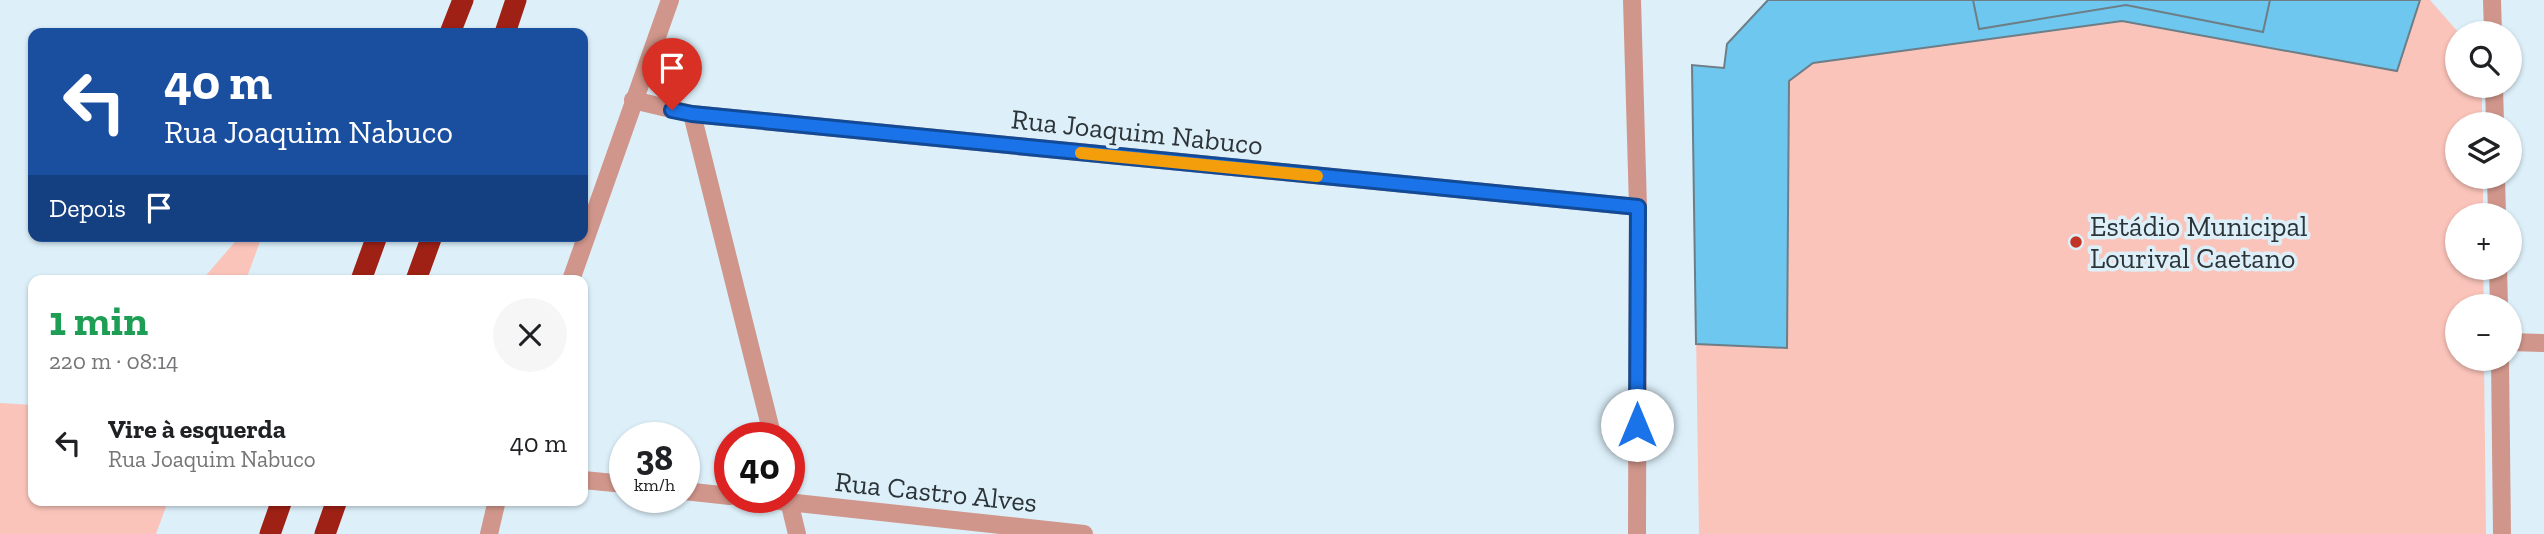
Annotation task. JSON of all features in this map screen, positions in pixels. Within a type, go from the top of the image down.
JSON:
[{"type":"highway","points":[[452,28],[463,0]]},
{"type":"highway","points":[[507,28],[516,0]]},
{"type":"highway","points":[[363,275],[375,242]]},
{"type":"highway","points":[[418,275],[430,242]]},
{"type":"highway","points":[[270,534],[280,506]]},
{"type":"highway","points":[[325,534],[335,506]]},
{"type":"street","points":[[588,231],[670,0]]},
{"type":"street","points":[[1632,0],[1638,207],[1637,534]]},
{"type":"street","points":[[2492,0],[2493,21]]},
{"type":"street","name":"Rua Joaquim Nabuco","points":[[633,100],[692,114],[1638,207]]},
{"type":"street","points":[[692,114],[769,422]]},
{"type":"street","points":[[573,275],[584,242]]},
{"type":"street","points":[[2522,342],[2544,342]]},
{"type":"street","points":[[2500,371],[2502,534]]},
{"type":"street","points":[[588,480],[609,482]]},
{"type":"street","name":"Rua Castro Alves","points":[[805,502],[1084,534]]},
{"type":"street","points":[[489,534],[496,506]]},
{"type":"street","points":[[791,513],[797,534]]},
{"type":"shaded area","name":"Estádio Municipal Lourival Caetano","points":[[1768,0],[2430,0],[2448,21],[2445,21],[2445,98],[2482,98],[2482,112],[2445,112],[2445,189],[2483,189],[2483,203],[2445,203],[2445,280],[2483,280],[2484,294],[2445,294],[2445,371],[2484,371],[2486,534],[1699,534],[1692,65],[1724,68],[1727,44]]},
{"type":"shaded area","points":[[235,242],[260,242],[248,275],[206,275]]},
{"type":"shaded area","points":[[0,403],[28,405],[28,506],[166,506],[156,534],[0,534]]},
{"type":"building","points":[[1768,0],[2420,0],[2397,71],[2122,21],[1813,63],[1789,81],[1787,348],[1696,344],[1692,65],[1724,68],[1727,44]]},
{"type":"building","points":[[1973,0],[2270,0],[2263,32],[2126,5],[1979,29]]},
{"type":"slow traffic","points":[[1081,153],[1317,176]]},
{"type":"place","name":"Estádio Municipal Lourival Caetano","points":[[2076,242]]},
{"type":"route","points":[[672,110],[1638,207],[1637,425]]}]
